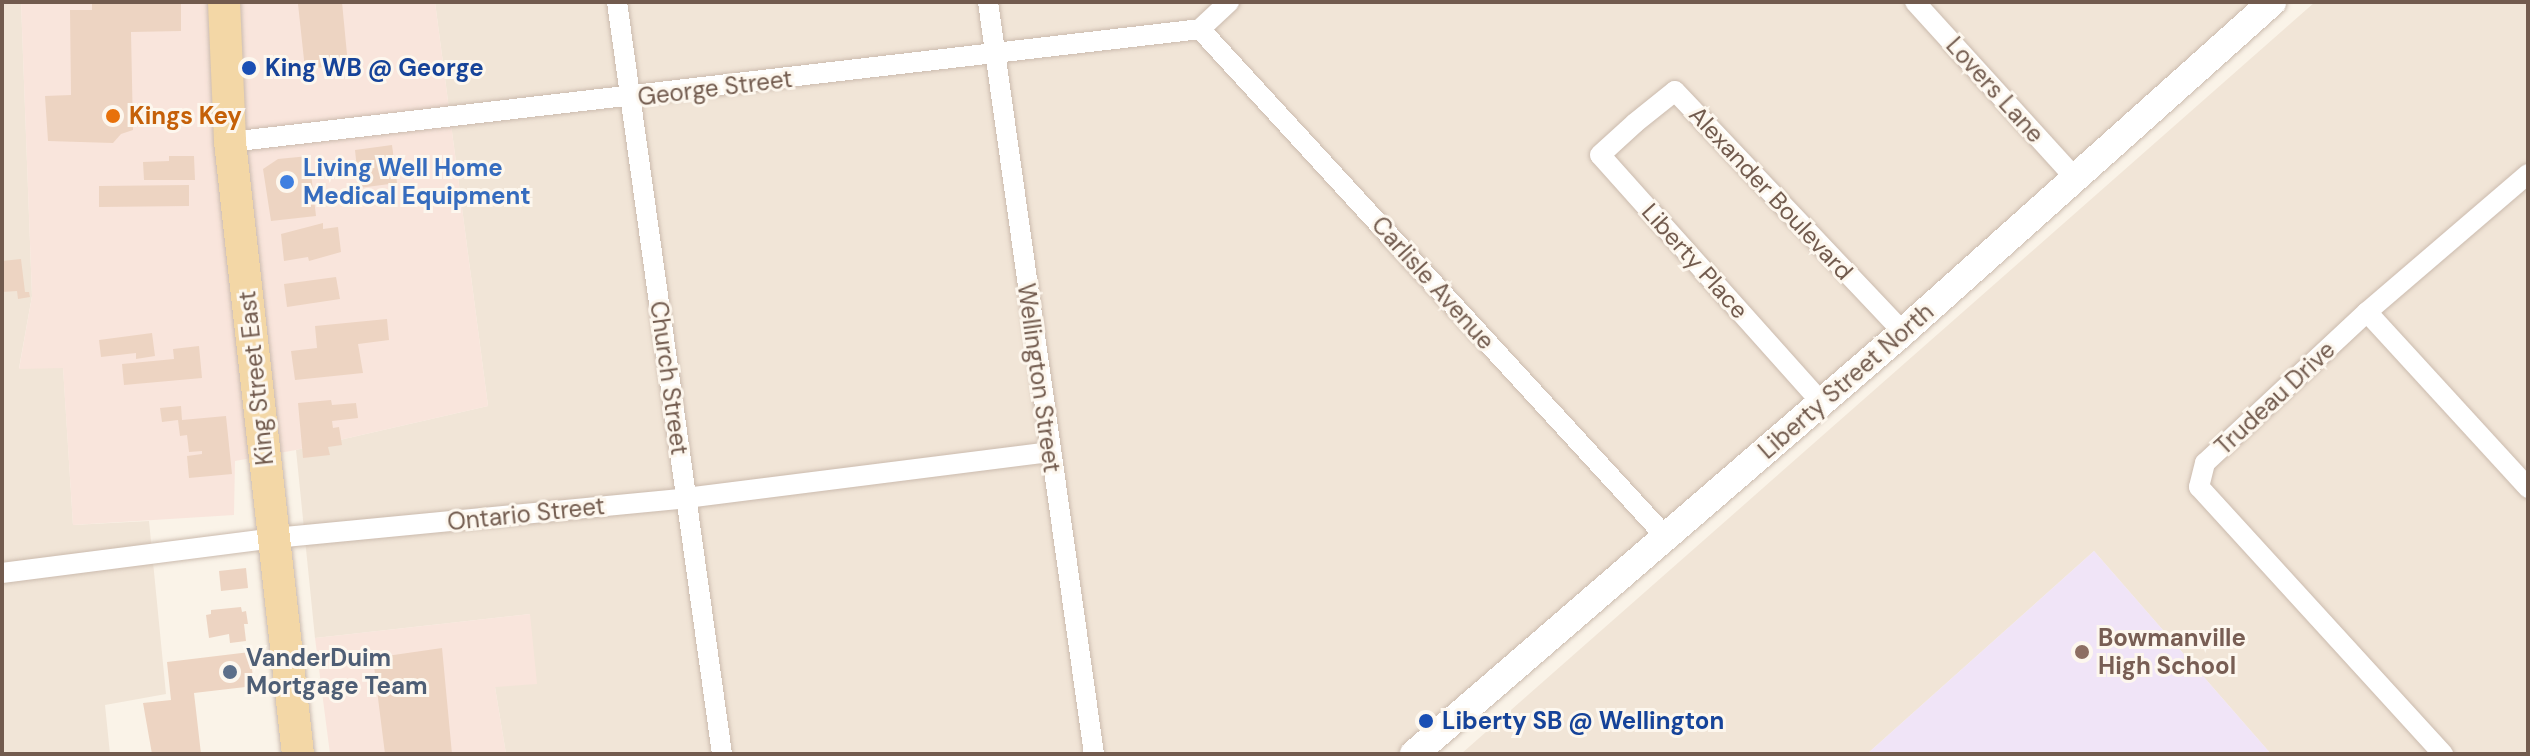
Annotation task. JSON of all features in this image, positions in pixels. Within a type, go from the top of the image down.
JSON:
[{"type":"main road","name":"King Street East","points":[[224,2],[230,142],[298,754]]},
{"type":"main road","name":"Liberty Street North","points":[[1414,754],[1903,332],[2272,2]]},
{"type":"street","name":"Church Street","points":[[617,2],[722,754]]},
{"type":"street","name":"Wellington Street","points":[[988,2],[1049,452],[1094,754]]},
{"type":"street","points":[[1200,29],[1229,2]]},
{"type":"street","name":"Lovers Lane","points":[[1915,2],[2076,179]]},
{"type":"street","name":"George Street","points":[[230,142],[629,98],[1200,29]]},
{"type":"street","name":"Carlisle Avenue","points":[[1200,29],[1666,537]]},
{"type":"street","name":"Alexander Boulevard","points":[[1635,123],[1675,91],[1903,332]]},
{"type":"street","name":"Liberty Place","points":[[1635,123],[1600,155],[1821,402]]},
{"type":"street","name":"Trudeau Drive","points":[[2443,754],[2199,487],[2205,463],[2367,312],[2528,174]]},
{"type":"street","points":[[2367,312],[2528,488]]},
{"type":"street","name":"Ontario Street","points":[[2,573],[274,538],[686,498],[1049,452]]},
{"type":"shaded area","points":[[2,2],[21,2],[32,296],[19,368],[63,367],[73,525],[149,521],[166,694],[105,705],[110,754],[2,754]]},
{"type":"shaded area","points":[[21,2],[435,2],[488,406],[235,461],[234,515],[73,525],[63,368],[19,369],[32,296]]},
{"type":"shaded area","points":[[435,2],[2276,2],[1396,754],[506,754],[495,687],[530,614],[315,638],[296,450],[488,406]]},
{"type":"shaded area","points":[[2315,2],[2528,2],[2528,754],[2271,754],[2094,551],[1867,754],[1461,754]]},
{"type":"shaded area","name":"Bowmanville High School","points":[[2094,551],[2271,754],[1867,754]]},
{"type":"shaded area","points":[[530,614],[537,684],[495,687],[506,754],[330,754],[315,638]]},
{"type":"building","points":[[92,2],[181,2],[181,31],[131,32],[133,130],[121,134],[113,143],[48,141],[45,96],[71,95],[70,10],[92,10]]},
{"type":"building","points":[[342,2],[348,65],[305,69],[298,4]]},
{"type":"building","points":[[392,145],[397,183],[359,188],[355,150]]},
{"type":"building","points":[[169,156],[194,156],[195,180],[144,180],[143,162],[169,161]]},
{"type":"building","points":[[309,156],[316,216],[271,221],[263,169],[278,159]]},
{"type":"building","points":[[189,185],[189,206],[99,207],[99,186]]},
{"type":"building","points":[[323,223],[323,229],[338,227],[341,252],[309,261],[308,257],[284,261],[281,234]]},
{"type":"building","points":[[21,259],[25,292],[29,292],[30,297],[18,299],[17,291],[2,292],[2,261]]},
{"type":"building","points":[[336,277],[340,299],[287,307],[284,284]]},
{"type":"building","points":[[387,319],[389,340],[358,344],[363,373],[295,380],[291,351],[317,348],[315,326]]},
{"type":"building","points":[[152,333],[155,356],[136,359],[136,353],[101,357],[99,340]]},
{"type":"building","points":[[199,346],[202,378],[124,385],[122,364],[174,359],[173,349]]},
{"type":"building","points":[[331,400],[332,405],[356,403],[358,418],[332,421],[333,428],[339,427],[342,445],[328,447],[330,455],[303,458],[298,403]]},
{"type":"building","points":[[181,406],[182,420],[226,416],[232,474],[189,478],[187,456],[202,454],[202,451],[189,452],[187,435],[180,436],[178,420],[162,422],[160,408]]},
{"type":"building","points":[[246,568],[248,588],[221,591],[219,571]]},
{"type":"building","points":[[241,607],[242,612],[246,611],[248,624],[244,624],[246,641],[230,643],[229,634],[209,638],[206,615],[211,614],[211,610]]},
{"type":"building","points":[[442,648],[452,754],[385,754],[373,658]]},
{"type":"building","points":[[250,652],[254,686],[194,693],[201,754],[152,754],[143,703],[171,700],[167,662]]},
{"type":"place","name":"King WB @ George","points":[[249,68]]},
{"type":"place","name":"Kings Key","points":[[113,116]]},
{"type":"place","name":"Living Well Home Medical Equipment","points":[[287,182]]},
{"type":"place","name":"Bowmanville High School","points":[[2082,652]]},
{"type":"place","name":"VanderDuim Mortgage Team","points":[[230,672]]},
{"type":"place","name":"Liberty SB @ Wellington","points":[[1426,721]]}]
